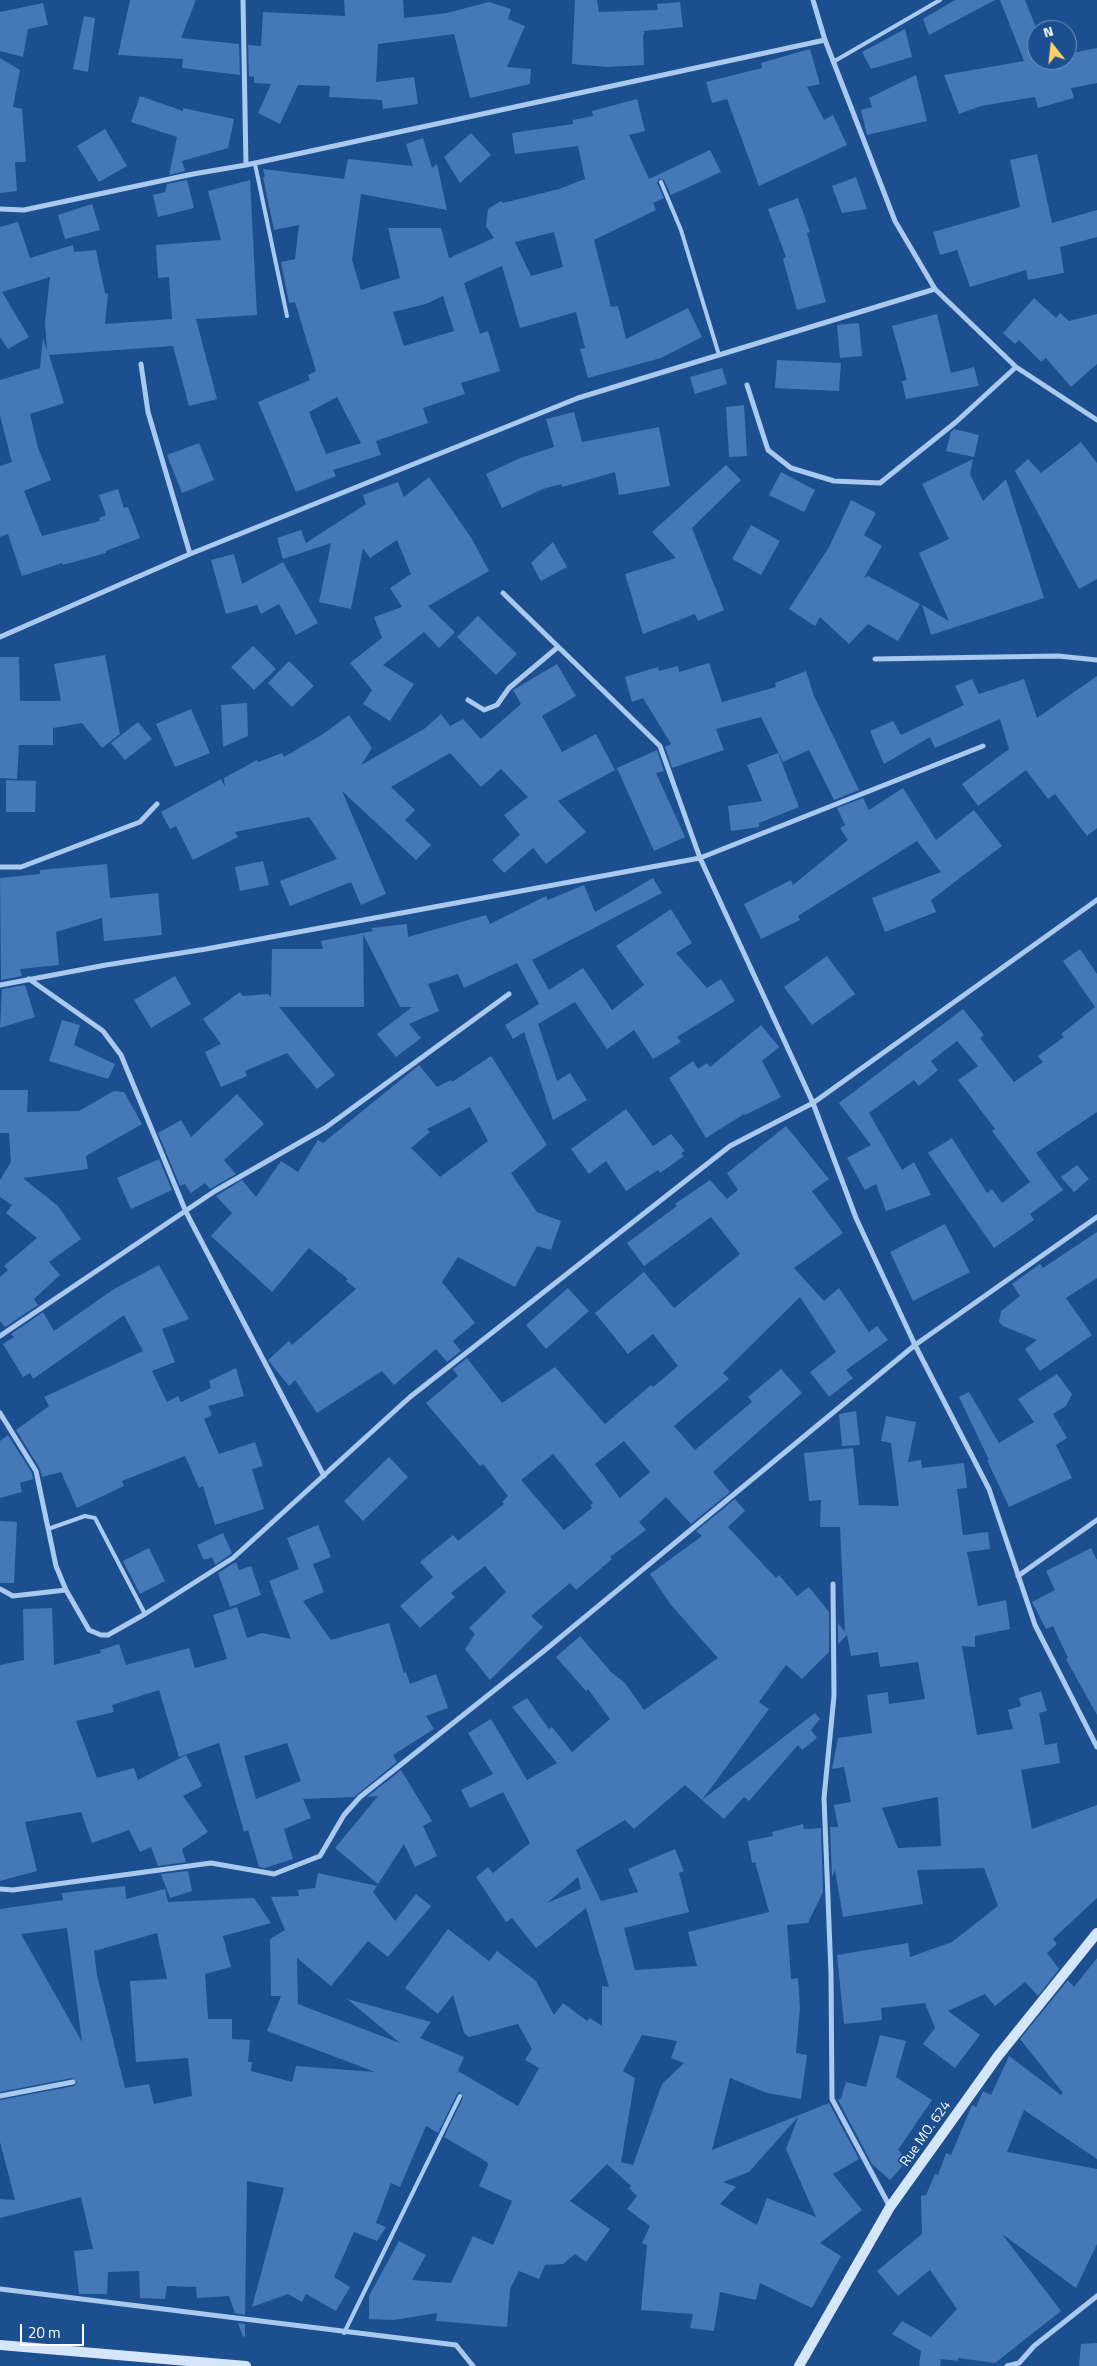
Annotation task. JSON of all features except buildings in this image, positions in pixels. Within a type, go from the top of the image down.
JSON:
[{"type":"street","points":[[243,0],[246,165]]},
{"type":"street","points":[[813,0],[833,62],[895,221],[935,289],[1016,367],[1097,420]]},
{"type":"street","points":[[0,209],[24,210],[193,174],[255,164],[825,40]]},
{"type":"street","points":[[0,637],[190,554],[578,398],[935,289]]},
{"type":"street","points":[[141,364],[148,412],[190,554]]},
{"type":"street","points":[[747,385],[768,450],[791,468],[834,481],[880,483],[956,422],[1016,367]]},
{"type":"street","points":[[503,593],[660,746],[700,858],[813,1103],[856,1218],[915,1345],[989,1489],[1035,1625],[1097,1747]]},
{"type":"street","points":[[468,700],[484,710],[497,705],[509,688],[558,647]]},
{"type":"street","points":[[875,659],[1058,656],[1097,660]]},
{"type":"street","points":[[0,985],[106,964],[216,948],[700,858],[983,746]]},
{"type":"street","points":[[0,867],[21,867],[140,822],[157,804]]},
{"type":"street","points":[[0,1413],[36,1471],[56,1566],[66,1590],[88,1630],[108,1635],[145,1614],[233,1558],[410,1397],[730,1146],[813,1103],[1097,900]]},
{"type":"street","points":[[29,979],[103,1032],[121,1055],[186,1212],[324,1476]]},
{"type":"street","points":[[0,1336],[215,1191],[325,1128],[509,994]]},
{"type":"street","points":[[0,1889],[13,1890],[211,1863],[274,1874],[320,1856],[344,1815],[360,1797],[545,1650],[915,1345],[1097,1217]]},
{"type":"street","points":[[1018,1576],[1097,1520]]},
{"type":"street","points":[[833,1584],[834,1696],[824,1798],[831,1974],[832,2099],[890,2207]]},
{"type":"street","points":[[0,1589],[13,1596],[66,1590]]},
{"type":"street","name":"Rue MO. 624","points":[[800,2366],[890,2207],[998,2056],[1097,1933]]},
{"type":"street","points":[[0,2096],[73,2082]]},
{"type":"street","points":[[0,2289],[344,2333],[456,2345],[473,2366]]},
{"type":"street","points":[[1008,2366],[1019,2363],[1034,2346],[1097,2296]]},
{"type":"street","points":[[0,2345],[246,2366]]},
{"type":"lane","points":[[833,62],[940,0]]},
{"type":"lane","points":[[255,164],[287,316]]},
{"type":"lane","points":[[662,182],[681,230],[719,355]]},
{"type":"lane","points":[[48,1529],[85,1516],[95,1518],[145,1614]]},
{"type":"lane","points":[[344,2333],[460,2096]]}]
